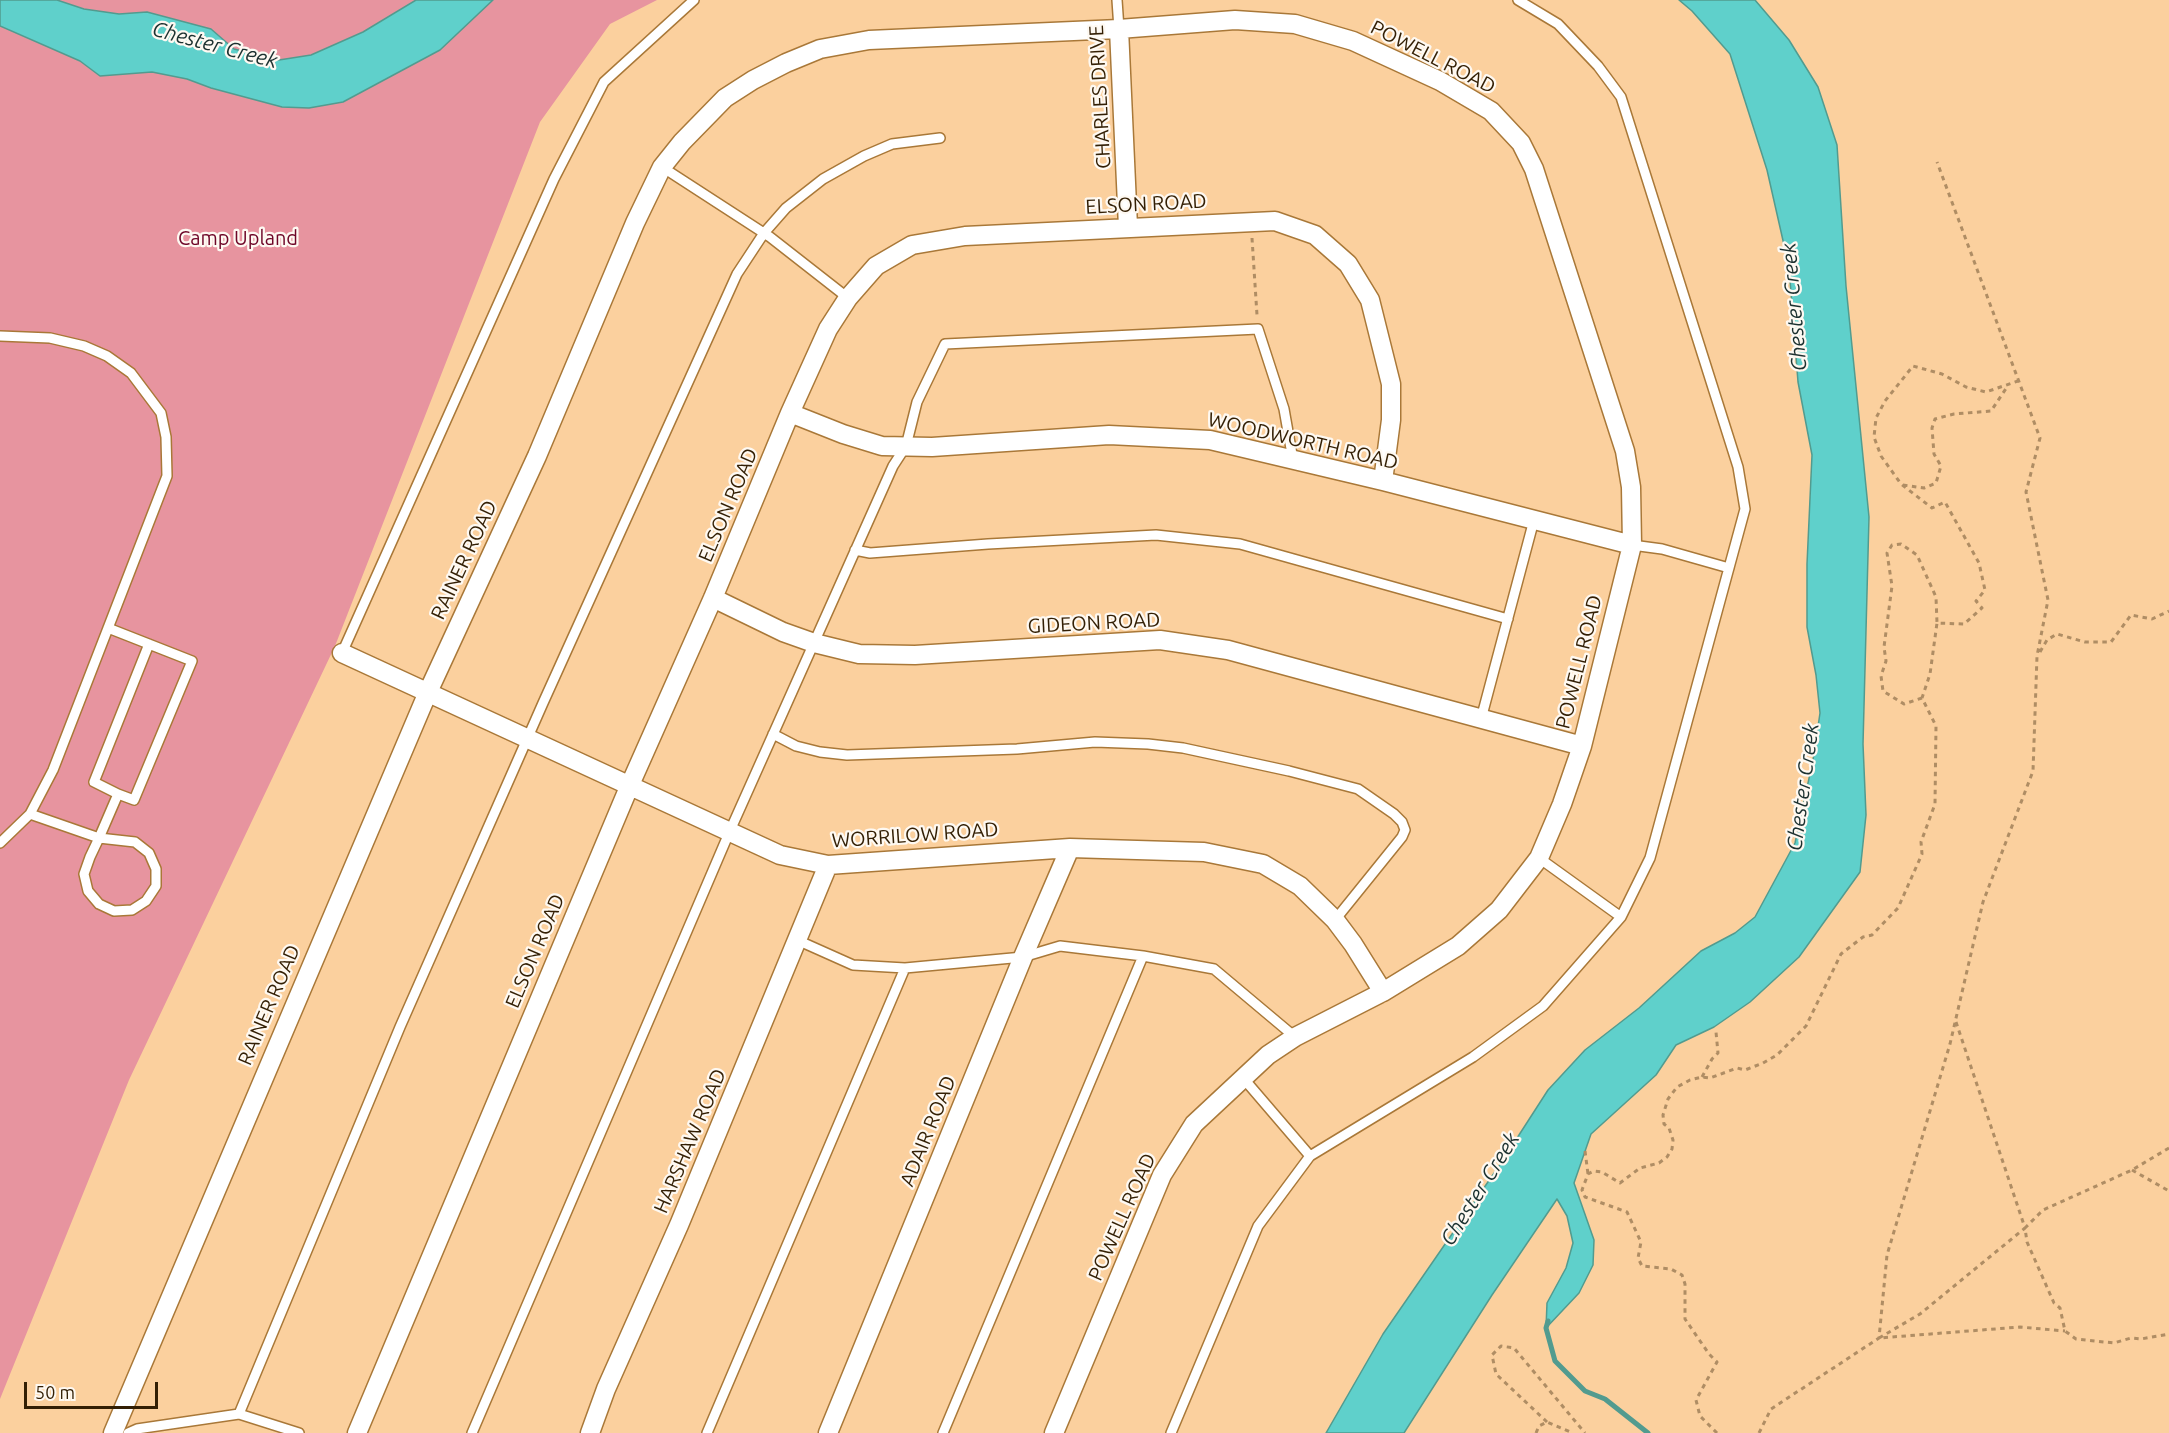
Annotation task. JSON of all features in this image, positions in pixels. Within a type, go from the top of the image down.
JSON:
[{"type":"street","name":"POWELL ROAD","points":[[1054,1433],[1162,1175],[1194,1124],[1268,1055],[1295,1037],[1383,992],[1458,946],[1500,910],[1539,858],[1562,804],[1582,746],[1632,545],[1630,487],[1624,451],[1534,169],[1521,144],[1491,111],[1440,81],[1353,41],[1295,24],[1235,20],[1119,28]]},
{"type":"street","name":"RAINER ROAD","points":[[112,1433],[428,692],[537,456],[635,223],[662,167],[682,142],[725,98],[753,80],[820,49],[869,40],[1119,28]]},
{"type":"street","name":"CHARLES DRIVE","points":[[1119,28],[1128,228]]},
{"type":"street","name":"ELSON ROAD","points":[[357,1433],[629,787],[713,598],[790,414],[828,329],[848,298],[876,267],[912,245],[965,236],[1275,221],[1315,235],[1348,264],[1370,300],[1391,384],[1391,420],[1383,481]]},
{"type":"street","name":"WOODWORTH ROAD","points":[[790,414],[882,446],[932,447],[1109,435],[1210,440],[1383,481],[1632,545]]},
{"type":"street","name":"GIDEON ROAD","points":[[713,598],[783,632],[814,643],[859,654],[915,655],[1160,640],[1228,650],[1582,746]]},
{"type":"street","name":"WORRILOW ROAD","points":[[342,653],[780,855],[828,865],[1070,848],[1204,852],[1263,864],[1300,886],[1335,920],[1383,992]]},
{"type":"street","name":"ADAIR ROAD","points":[[828,1433],[1070,848]]},
{"type":"street","name":"HARSHAW ROAD","points":[[590,1433],[606,1389],[679,1225],[828,865]]},
{"type":"lane","points":[[342,653],[554,179],[604,82],[694,0]]},
{"type":"lane","name":"CHARLES DRIVE","points":[[1117,0],[1119,28]]},
{"type":"lane","points":[[1170,1433],[1258,1226],[1310,1156],[1473,1057],[1543,1006],[1621,917],[1650,858],[1745,509],[1738,467],[1621,97],[1598,66],[1558,24],[1518,0]]},
{"type":"lane","points":[[239,1414],[400,1027],[737,274],[764,233],[786,208],[823,179],[891,144],[940,138]]},
{"type":"lane","points":[[662,167],[764,233],[848,298]]},
{"type":"lane","points":[[472,1433],[729,833],[893,466],[906,446],[917,402],[945,344],[1258,329],[1284,409],[1293,460]]},
{"type":"lane","points":[[0,336],[50,338],[84,346],[107,356],[131,373],[161,413],[166,437],[167,476],[53,770],[30,814],[0,843]]},
{"type":"lane","points":[[1481,719],[1534,520]]},
{"type":"lane","points":[[855,550],[870,553],[1156,535],[1240,544],[1508,619]]},
{"type":"lane","name":"WOODWORTH ROAD","points":[[1632,545],[1662,549],[1729,568]]},
{"type":"lane","points":[[108,627],[192,661],[134,800],[94,782],[149,644]]},
{"type":"lane","points":[[773,734],[796,746],[847,755],[1017,749],[1095,742],[1148,744],[1183,748],[1358,789],[1394,814],[1402,822],[1405,830],[1402,837],[1335,920]]},
{"type":"lane","points":[[30,814],[99,838],[135,842],[149,853],[156,869],[156,886],[146,901],[132,910],[114,911],[99,904],[88,891],[84,874],[99,838],[118,794]]},
{"type":"lane","points":[[1539,858],[1621,917]]},
{"type":"lane","points":[[797,940],[853,965],[905,968],[1023,957],[1060,946],[1143,956],[1214,969],[1295,1037]]},
{"type":"lane","points":[[943,1433],[1143,956]]},
{"type":"lane","points":[[707,1433],[905,968]]},
{"type":"lane","points":[[1244,1079],[1310,1156]]},
{"type":"lane","points":[[128,1433],[137,1429],[239,1414],[299,1433]]},
{"type":"path","points":[[1879,1338],[1887,1255],[1956,1020],[1983,902],[2033,771],[2037,656],[2048,600],[2026,492],[2040,438],[1937,162]]},
{"type":"path","points":[[1251,222],[1258,329]]},
{"type":"path","points":[[1937,623],[1964,624],[1982,608],[1976,601],[1985,590],[1978,563],[1946,502],[1932,508],[1901,484],[1881,456],[1874,437],[1876,418],[1885,401],[1913,366],[1942,374],[1966,387],[1986,392],[2018,381]]},
{"type":"path","points":[[1901,484],[1924,488],[1936,483],[1941,466],[1934,454],[1932,428],[1935,419],[1954,414],[1990,411],[2008,386]]},
{"type":"path","points":[[1588,1173],[1602,1172],[1620,1183],[1640,1168],[1659,1163],[1671,1149],[1673,1140],[1669,1128],[1664,1124],[1664,1115],[1668,1099],[1677,1087],[1690,1080],[1710,1078],[1737,1068],[1745,1070],[1763,1064],[1777,1055],[1806,1026],[1841,954],[1863,937],[1872,935],[1898,908],[1923,854],[1921,842],[1935,804],[1936,726],[1922,698],[1930,674],[1937,623],[1936,597],[1917,555],[1901,544],[1892,545],[1887,553],[1892,586],[1884,647],[1886,661],[1881,676],[1883,691],[1904,704],[1922,698]]},
{"type":"path","points":[[2037,656],[2047,640],[2057,634],[2085,642],[2111,642],[2131,615],[2152,619],[2169,611]]},
{"type":"path","points":[[1956,1020],[2025,1228],[2027,1242],[2054,1303],[2060,1308],[2065,1331]]},
{"type":"path","points":[[1702,1077],[1718,1053],[1716,1032]]},
{"type":"path","points":[[1759,1433],[1771,1409],[1879,1338],[1920,1314],[2025,1228],[2043,1210],[2132,1170],[2169,1148]]},
{"type":"path","points":[[1585,1151],[1588,1173],[1582,1190],[1586,1197],[1627,1212],[1641,1242],[1638,1258],[1642,1266],[1671,1269],[1682,1275],[1685,1284],[1684,1319],[1717,1362],[1696,1400],[1700,1416],[1717,1433]]},
{"type":"path","points":[[2132,1170],[2169,1191]]},
{"type":"path","points":[[1879,1338],[2020,1327],[2065,1331],[2076,1339],[2114,1343],[2132,1338],[2169,1335]]},
{"type":"path","points":[[1573,1433],[1547,1422],[1496,1374],[1492,1355],[1501,1346],[1514,1348],[1584,1433]]},
{"type":"path","points":[[1536,1433],[1539,1426],[1547,1422]]},
{"type":"green space","name":"Camp Upland","points":[[0,0],[657,0],[610,24],[540,122],[335,646],[129,1080],[0,1399]]},
{"type":"water","name":"Chester Creek","points":[[0,0],[57,0],[84,9],[119,14],[147,12],[211,29],[234,49],[279,60],[311,55],[363,32],[416,0],[493,0],[440,50],[343,102],[309,108],[282,107],[211,88],[187,79],[152,72],[100,76],[80,61],[0,26]]},
{"type":"water","name":"Chester Creek","points":[[1679,0],[1755,0],[1789,40],[1818,87],[1837,145],[1846,286],[1869,517],[1863,744],[1866,815],[1860,872],[1799,957],[1750,1002],[1714,1027],[1676,1045],[1656,1075],[1591,1134],[1574,1183],[1594,1240],[1593,1265],[1579,1293],[1546,1328],[1547,1303],[1566,1268],[1573,1243],[1567,1216],[1557,1199],[1492,1295],[1404,1433],[1326,1433],[1383,1334],[1499,1166],[1548,1090],[1585,1050],[1639,1008],[1701,951],[1735,933],[1755,917],[1795,843],[1813,760],[1820,713],[1807,627],[1807,564],[1812,455],[1798,382],[1789,267],[1767,170],[1730,54],[1692,11]]},
{"type":"waterway","points":[[1548,1321],[1546,1328],[1555,1361],[1585,1391],[1605,1399],[1648,1433]]}]
